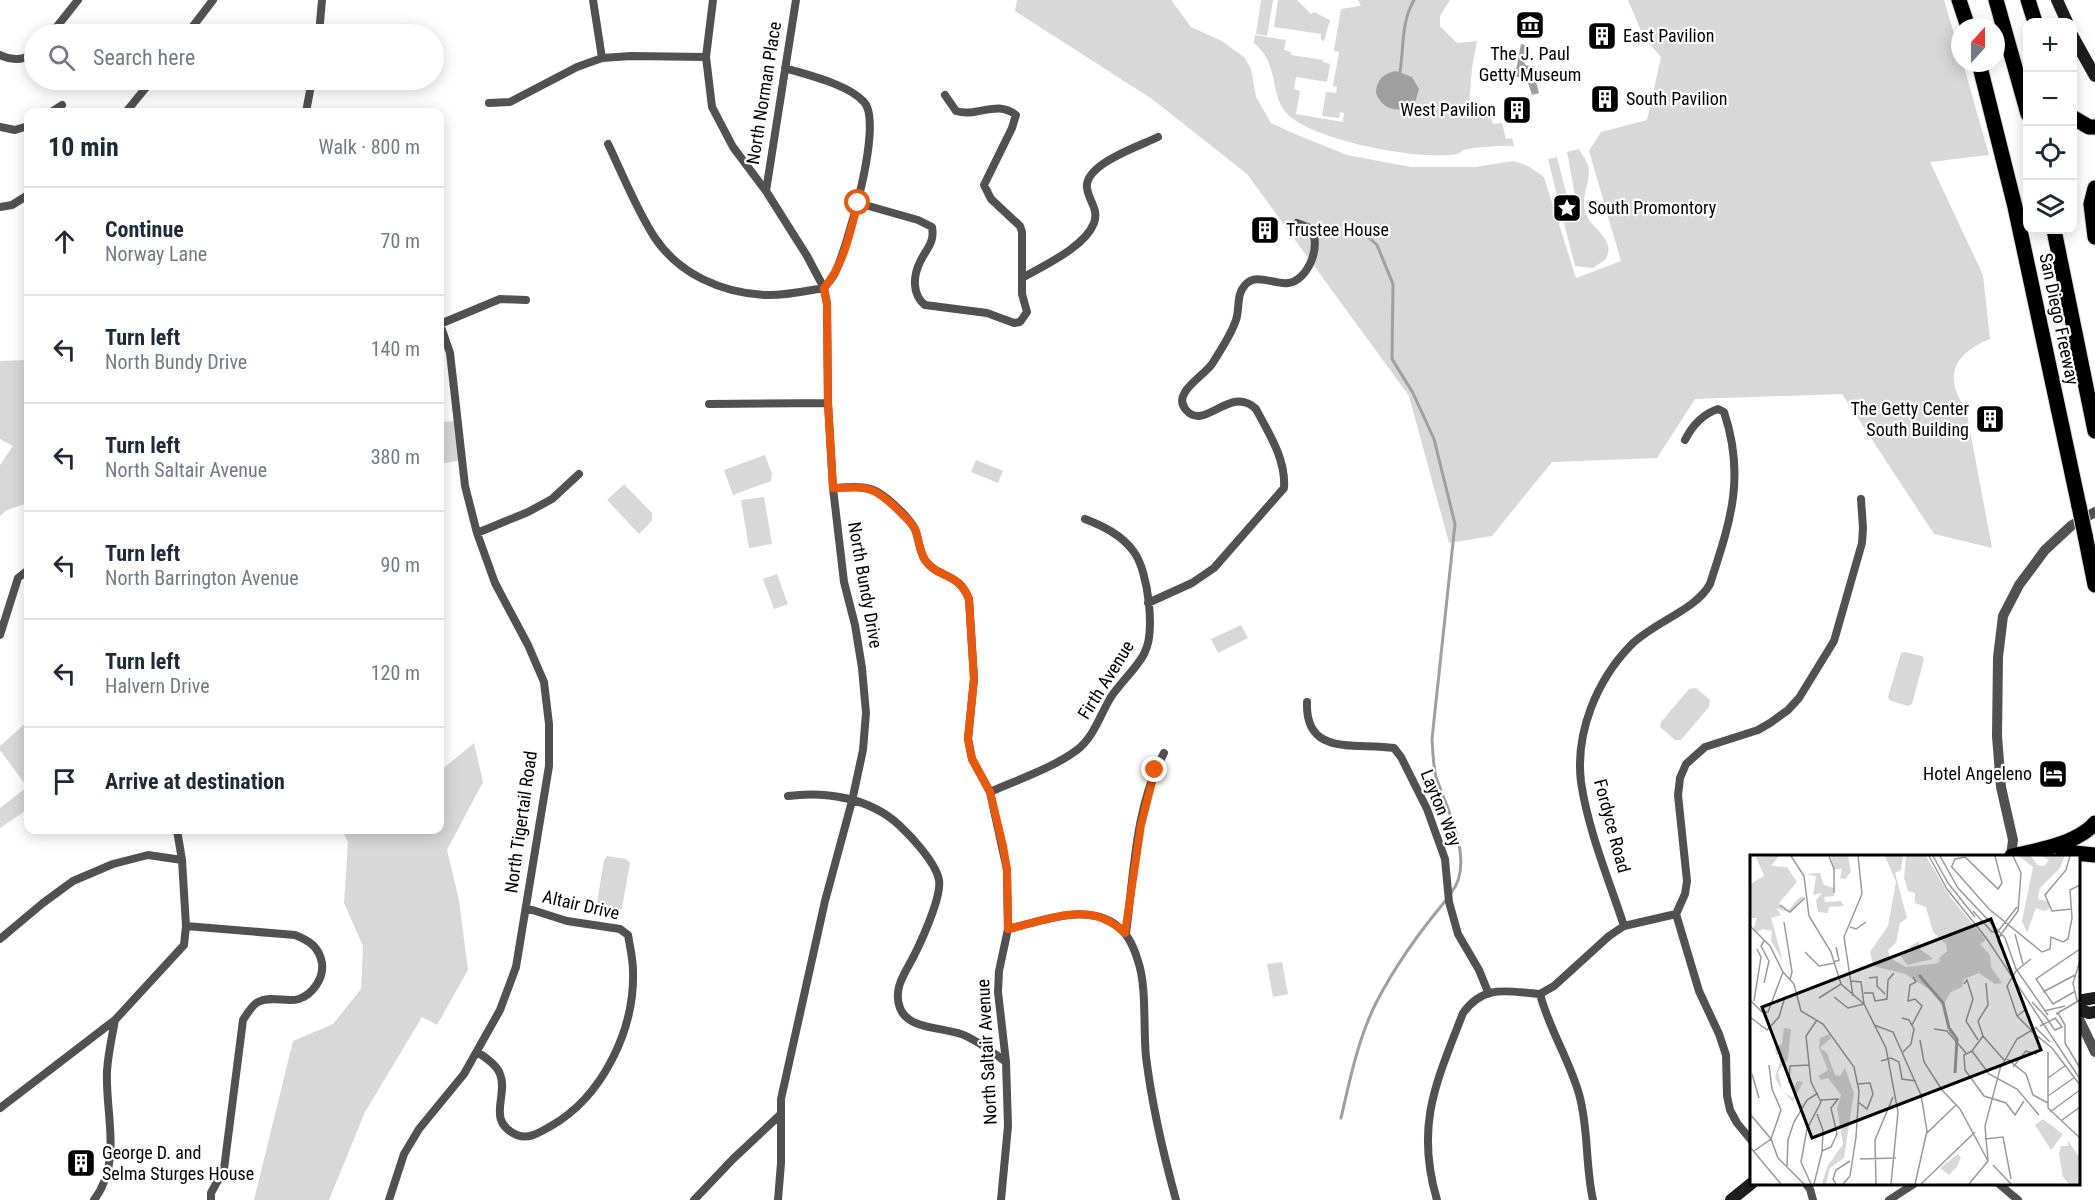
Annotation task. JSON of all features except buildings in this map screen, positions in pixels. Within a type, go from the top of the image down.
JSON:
[{"type":"highway","points":[[1959,0],[1965,18]]},
{"type":"highway","points":[[1969,0],[1975,18]]},
{"type":"highway","points":[[1996,0],[2023,96]]},
{"type":"highway","points":[[2028,0],[2034,18]]},
{"type":"highway","name":"San Diego Freeway","points":[[1981,72],[2087,507],[2095,585]]},
{"type":"highway","points":[[1990,72],[2023,201]]},
{"type":"highway","points":[[2077,120],[2089,127],[2095,127]]},
{"type":"highway","points":[[2095,188],[2091,204],[2095,237]]},
{"type":"highway","points":[[2030,234],[2087,507]]},
{"type":"highway","name":"San Diego Freeway","points":[[2055,234],[2095,431]]},
{"type":"highway","points":[[2021,855],[2070,841],[2081,836],[2095,823]]},
{"type":"highway","points":[[2067,855],[2075,853],[2095,855]]},
{"type":"main road","points":[[2057,0],[2065,18]]},
{"type":"main road","points":[[2077,42],[2095,76]]},
{"type":"main road","points":[[2080,1004],[2083,1000],[2095,998]]},
{"type":"main road","points":[[2080,1009],[2089,1013],[2095,1012]]},
{"type":"main road","points":[[1731,1200],[1750,1185]]},
{"type":"street","points":[[59,24],[78,0]]},
{"type":"street","points":[[195,24],[213,0]]},
{"type":"street","points":[[320,24],[322,0]]},
{"type":"street","points":[[593,0],[602,58]]},
{"type":"street","name":"North Bundy Drive","points":[[713,0],[706,57],[712,107],[733,147],[766,191],[807,256],[824,288],[827,304],[828,403],[833,488],[844,582],[855,626],[866,713],[863,750],[852,801],[825,901],[782,1099],[778,1200]]},
{"type":"street","name":"North Norman Place","points":[[766,191],[796,0]]},
{"type":"street","points":[[0,55],[10,59],[24,57]]},
{"type":"street","points":[[489,103],[510,102],[577,67],[602,58],[706,57]]},
{"type":"street","points":[[608,144],[656,240],[688,270],[710,284],[738,292],[766,295],[824,288],[834,277],[858,203],[871,127],[870,111],[864,101],[852,93],[784,68]]},
{"type":"street","points":[[129,108],[144,90]]},
{"type":"street","points":[[307,108],[310,90]]},
{"type":"street","points":[[858,203],[918,220],[932,227],[934,235],[932,244],[920,262],[916,276],[915,292],[918,300],[925,305],[987,313],[1014,323],[1024,318],[1027,307],[1022,294],[1022,232],[1020,226],[991,199],[984,185],[1016,115],[1002,107],[964,114],[956,111],[945,95]]},
{"type":"street","points":[[57,108],[62,105]]},
{"type":"street","points":[[0,127],[15,130],[24,127]]},
{"type":"street","points":[[1022,278],[1071,249],[1093,226],[1096,214],[1087,184],[1091,173],[1109,160],[1158,137]]},
{"type":"street","points":[[0,207],[12,205],[24,198]]},
{"type":"street","points":[[1148,603],[1192,583],[1209,572],[1284,488],[1285,474],[1279,456],[1256,409],[1251,404],[1242,400],[1232,401],[1210,413],[1199,416],[1191,415],[1182,402],[1189,386],[1214,361],[1235,323],[1241,290],[1247,282],[1263,279],[1284,284],[1294,282],[1302,276],[1315,246],[1315,238],[1311,228],[1297,223]]},
{"type":"street","points":[[444,322],[500,299],[526,300]]},
{"type":"street","name":"North Tigertail Road","points":[[389,1200],[400,1164],[409,1146],[436,1107],[464,1074],[500,1010],[516,968],[549,766],[549,724],[544,682],[528,645],[495,583],[477,533],[465,486],[450,353],[444,336]]},
{"type":"street","points":[[709,404],[828,403]]},
{"type":"street","name":"Fordyce Road","points":[[1624,926],[1587,811],[1581,780],[1582,741],[1598,690],[1612,667],[1650,628],[1697,601],[1705,594],[1710,584],[1730,521],[1735,496],[1732,444],[1724,412],[1718,410],[1707,415],[1690,429],[1685,440]]},
{"type":"street","points":[[477,533],[528,512],[552,499],[579,474]]},
{"type":"street","name":"North Saltair Avenue","points":[[833,488],[867,488],[884,496],[913,525],[926,560],[934,569],[957,580],[965,588],[969,599],[974,679],[968,739],[972,759],[990,792],[1007,870],[1008,929],[999,971],[998,992],[1006,1062],[1008,1126],[1001,1200]]},
{"type":"street","points":[[1750,1139],[1730,1110],[1727,1096],[1726,1055],[1700,991],[1676,914],[1685,894],[1687,881],[1678,795],[1680,778],[1686,764],[1705,747],[1758,730],[1788,710],[1813,679],[1834,641],[1862,543],[1861,499]]},
{"type":"street","points":[[2018,855],[2001,787],[1997,736],[1998,657],[2003,616],[2019,585],[2045,550],[2072,525],[2087,507]]},
{"type":"street","name":"Firth Avenue","points":[[990,792],[1078,750],[1091,736],[1119,685],[1144,654],[1149,642],[1148,603],[1141,570],[1134,552],[1106,528],[1085,519]]},
{"type":"street","points":[[0,635],[18,578],[24,573]]},
{"type":"street","name":"Layton Way","points":[[1306,702],[1306,719],[1313,732],[1321,739],[1335,744],[1395,748],[1401,757],[1427,809],[1445,859],[1449,902],[1458,934],[1479,970],[1488,992]]},
{"type":"street","points":[[1125,933],[1141,825],[1155,770],[1164,753]]},
{"type":"street","points":[[788,796],[826,794],[873,807],[888,815],[930,862],[939,880],[937,896],[927,925],[900,981],[897,995],[900,1010],[909,1020],[922,1026],[951,1030],[968,1036],[1006,1062]]},
{"type":"street","points":[[0,1108],[115,1020],[184,945],[186,927],[182,860],[178,834]]},
{"type":"street","points":[[0,939],[73,881],[113,864],[148,855],[182,860]]},
{"type":"street","name":"Altair Drive","points":[[477,1052],[489,1059],[500,1074],[502,1088],[498,1113],[505,1126],[517,1135],[532,1136],[561,1120],[577,1107],[597,1084],[624,1035],[633,973],[628,934],[620,929],[567,921],[526,908]]},
{"type":"street","points":[[1008,929],[1078,913],[1110,922],[1125,933],[1132,944],[1139,964],[1152,1099],[1176,1200]]},
{"type":"street","points":[[1437,1200],[1427,1159],[1431,1100],[1463,1013],[1471,1002],[1488,992],[1507,990],[1540,994],[1554,986],[1609,936],[1624,926],[1676,914]]},
{"type":"street","points":[[186,927],[295,935],[310,941],[320,953],[323,970],[315,988],[298,1000],[273,998],[256,1003],[243,1020],[224,1169],[211,1200]]},
{"type":"street","points":[[1540,994],[1544,1010],[1578,1091],[1586,1124],[1589,1183],[1593,1200]]},
{"type":"street","points":[[2080,1019],[2095,1052]]},
{"type":"street","points":[[94,1200],[105,1180],[110,1162],[107,1071],[115,1020]]},
{"type":"street","points":[[694,1200],[781,1114]]},
{"type":"street","points":[[1807,1185],[1812,1200]]},
{"type":"street","points":[[1889,1200],[1912,1185]]},
{"type":"street","points":[[2001,1185],[2018,1200]]},
{"type":"shaded area","points":[[1017,0],[1171,0],[1191,27],[1222,41],[1245,58],[1251,69],[1256,97],[1271,123],[1347,155],[1411,167],[1475,167],[1513,161],[1528,166],[1544,177],[1576,278],[1621,261],[1589,151],[1601,132],[1647,120],[1661,57],[1644,38],[1628,0],[1944,0],[1951,24],[1951,72],[1966,72],[1989,155],[1930,162],[1983,275],[1990,339],[1968,351],[1956,367],[1954,376],[1959,397],[1966,409],[1992,548],[1934,534],[1842,394],[1695,399],[1657,458],[1552,462],[1492,536],[1449,543],[1409,396],[1247,174],[1152,99],[1015,11]]},
{"type":"shaded area","points":[[1261,0],[1273,0],[1267,36],[1256,34]]},
{"type":"shaded area","points":[[1278,0],[1297,0],[1311,14],[1314,12],[1330,20],[1324,41],[1321,40],[1321,34],[1274,27]]},
{"type":"shaded area","points":[[1358,0],[1450,0],[1440,16],[1440,26],[1457,43],[1477,41],[1469,105],[1476,107],[1476,103],[1488,105],[1493,124],[1502,123],[1506,139],[1512,138],[1514,146],[1475,148],[1458,154],[1419,155],[1347,141],[1324,134],[1292,118],[1279,102],[1268,62],[1263,52],[1254,43],[1255,35],[1286,40],[1284,50],[1291,52],[1291,55],[1323,60],[1330,64],[1327,82],[1296,77],[1294,89],[1300,91],[1296,114],[1343,122],[1344,113],[1340,112],[1339,118],[1322,116],[1326,92],[1336,93],[1337,87],[1333,86],[1339,52],[1334,50],[1341,9],[1361,5]]},
{"type":"shaded area","points":[[1521,44],[1526,45],[1527,50],[1522,60],[1526,65],[1532,67],[1539,93],[1532,95],[1527,80],[1515,76]]},
{"type":"shaded area","points":[[1396,71],[1412,77],[1419,89],[1415,103],[1398,110],[1387,107],[1376,93],[1377,84],[1382,78]]},
{"type":"shaded area","points":[[1579,149],[1589,171],[1584,200],[1585,212],[1608,246],[1605,260],[1593,268],[1575,266],[1562,215],[1574,212],[1573,207],[1577,206],[1567,152]]},
{"type":"shaded area","points":[[1557,157],[1568,200],[1559,203],[1548,159]]},
{"type":"shaded area","points":[[24,360],[24,504],[7,510],[0,516],[0,465],[13,446],[0,439],[0,361]]},
{"type":"shaded area","points":[[458,421],[462,460],[444,463],[444,422]]},
{"type":"shaded area","points":[[765,455],[772,474],[771,481],[733,495],[724,470]]},
{"type":"shaded area","points":[[976,460],[1003,471],[998,483],[971,472]]},
{"type":"shaded area","points":[[624,484],[652,513],[652,521],[639,534],[607,500]]},
{"type":"shaded area","points":[[764,497],[772,544],[749,548],[741,500]]},
{"type":"shaded area","points":[[777,574],[788,604],[774,609],[763,579]]},
{"type":"shaded area","points":[[1241,625],[1248,638],[1218,653],[1211,639]]},
{"type":"shaded area","points":[[1901,653],[1922,656],[1924,659],[1912,704],[1908,706],[1891,701],[1888,697]]},
{"type":"shaded area","points":[[1696,688],[1710,700],[1709,707],[1681,740],[1675,740],[1660,727],[1661,722],[1689,689]]},
{"type":"shaded area","points":[[24,725],[24,783],[0,750],[0,746]]},
{"type":"shaded area","points":[[474,743],[483,782],[447,850],[459,900],[468,970],[437,1025],[422,1017],[365,1112],[329,1200],[254,1200],[293,1041],[333,1024],[361,989],[363,946],[344,903],[348,842],[344,834],[444,834],[444,768]]},
{"type":"shaded area","points":[[24,789],[24,812],[0,828],[0,808]]},
{"type":"shaded area","points":[[607,856],[626,859],[630,863],[622,908],[619,910],[600,907],[597,903],[604,860]]},
{"type":"shaded area","points":[[1282,962],[1288,994],[1273,997],[1267,964]]},
{"type":"waterway","points":[[1400,72],[1405,26],[1414,0]]},
{"type":"waterway","points":[[1356,226],[1377,245],[1393,284],[1392,359],[1413,393],[1434,439],[1455,524],[1432,739],[1436,777],[1452,820],[1460,851],[1461,866],[1458,880],[1451,893]]},
{"type":"waterway","points":[[1341,1118],[1359,1045],[1376,1003],[1409,949],[1447,899]]},
{"type":"place","name":"The J. Paul Getty Museum","points":[[1530,25]]},
{"type":"place","name":"East Pavilion","points":[[1602,36]]},
{"type":"place","name":"South Pavilion","points":[[1605,99]]},
{"type":"place","name":"West Pavilion","points":[[1517,110]]},
{"type":"place","name":"South Promontory","points":[[1567,208]]},
{"type":"place","name":"Trustee House","points":[[1265,230]]},
{"type":"place","name":"The Getty Center South Building","points":[[1990,419]]},
{"type":"place","name":"Hotel Angeleno","points":[[2053,774]]},
{"type":"place","name":"George D. and Selma Sturges House","points":[[81,1163]]},
{"type":"route","points":[[858,203],[834,277],[824,288],[827,304],[828,403],[833,488],[867,488],[884,496],[913,525],[926,560],[934,569],[957,580],[965,588],[969,599],[974,679],[968,739],[972,759],[990,792],[1003,846],[1007,870],[1008,929],[1078,913],[1110,922],[1125,933],[1141,825],[1155,770]]}]
